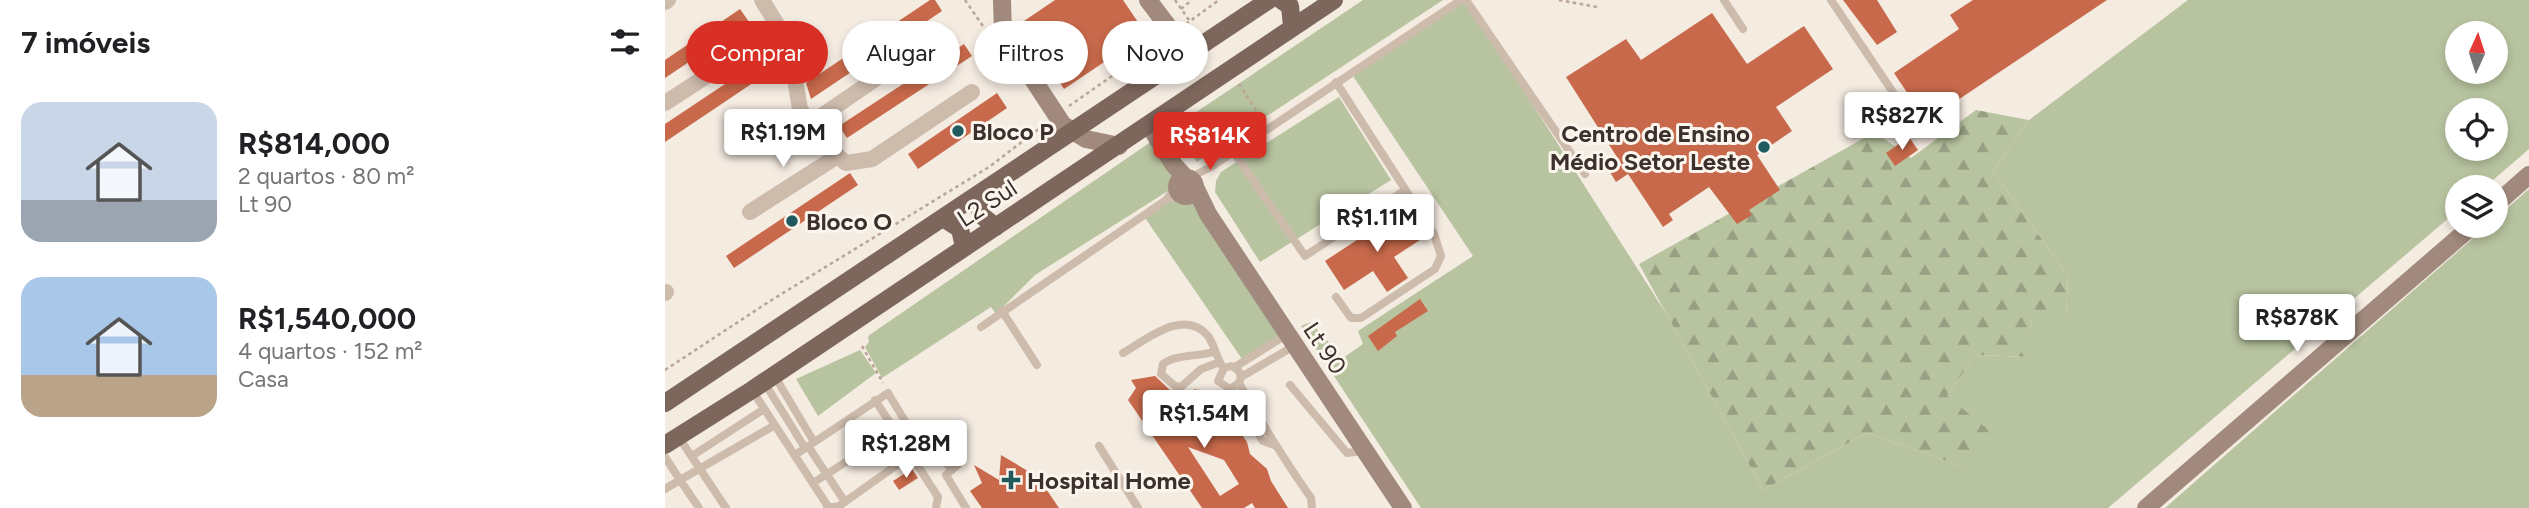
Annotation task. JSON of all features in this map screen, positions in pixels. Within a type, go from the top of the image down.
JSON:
[{"type":"main road","name":"L2 Sul","points":[[1208,41],[1269,0]]},
{"type":"main road","points":[[1281,0],[1290,6],[1292,27]]},
{"type":"main road","name":"L2 Sul","points":[[672,440],[763,383],[1119,146],[1327,1]]},
{"type":"main road","name":"L2 Sul","points":[[665,403],[1144,84]]},
{"type":"main road","points":[[977,195],[981,215],[996,227]]},
{"type":"main road","points":[[943,218],[960,229],[964,247]]},
{"type":"street","points":[[762,0],[774,21]]},
{"type":"street","points":[[1002,0],[1003,34],[1056,116],[1072,132],[1092,141],[1119,146]]},
{"type":"street","points":[[1148,0],[1164,21]]},
{"type":"street","points":[[665,103],[694,84]]},
{"type":"street","points":[[795,84],[795,92],[810,124],[836,157],[846,163],[872,159],[972,92]]},
{"type":"street","points":[[810,124],[868,84]]},
{"type":"street","name":"Lt 90","points":[[1149,125],[1183,185],[1208,214],[1403,508]]},
{"type":"street","points":[[750,212],[836,157]]},
{"type":"street","points":[[2508,194],[2529,175]]},
{"type":"street","points":[[2146,508],[2458,238]]},
{"type":"lane","points":[[981,327],[1233,150],[1464,0],[1585,174]]},
{"type":"lane","points":[[1724,0],[1742,29]]},
{"type":"lane","points":[[1831,0],[1921,134]]},
{"type":"lane","points":[[1336,82],[1440,246],[1441,256],[1435,269],[1361,318],[1350,318],[1336,298]]},
{"type":"lane","points":[[1233,150],[1304,256],[1405,190]]},
{"type":"lane","points":[[1002,310],[1037,365]]},
{"type":"lane","points":[[1123,353],[1167,328],[1181,324],[1192,325],[1206,334],[1212,342],[1213,352],[1222,365],[1218,381],[1230,389],[1263,441],[1274,445]]},
{"type":"lane","points":[[1213,352],[1194,358],[1170,359],[1163,364],[1161,374],[1170,383],[1181,387],[1201,369],[1222,365],[1235,367],[1290,340]]},
{"type":"lane","points":[[1230,389],[1290,340]]},
{"type":"lane","points":[[1235,367],[1272,434],[1274,445],[1311,498],[1312,508]]},
{"type":"lane","points":[[763,383],[764,409],[829,508],[842,506],[911,455],[922,441]]},
{"type":"lane","points":[[763,383],[809,445],[842,506]]},
{"type":"lane","points":[[1290,385],[1347,453],[1364,451]]},
{"type":"lane","points":[[795,455],[888,393],[922,441],[951,469]]},
{"type":"lane","points":[[875,400],[938,498],[936,508]]},
{"type":"lane","points":[[692,456],[764,409]]},
{"type":"lane","points":[[665,489],[775,425]]},
{"type":"lane","points":[[813,483],[894,431]]},
{"type":"lane","points":[[672,440],[692,456],[726,508]]},
{"type":"lane","points":[[1099,446],[1137,508]]},
{"type":"lane","points":[[665,457],[699,508]]},
{"type":"lane","points":[[961,462],[951,469],[946,478],[966,508]]},
{"type":"path","points":[[1175,0],[1189,21],[1219,0]]},
{"type":"path","points":[[1181,9],[1192,0]]},
{"type":"path","points":[[1559,0],[1597,7]]},
{"type":"path","points":[[665,370],[770,301],[989,167],[1102,83]]},
{"type":"path","points":[[862,346],[886,387]]},
{"type":"green space","points":[[1363,0],[1443,0],[1197,162],[1171,129]]},
{"type":"green space","points":[[1466,0],[1667,315],[1763,490],[1867,433],[1964,467],[1947,396],[1975,355],[2029,357],[2032,317],[2066,316],[2068,276],[1993,171],[2029,120],[2188,0],[2529,0],[2529,149],[2499,175],[2445,175],[2445,221],[2108,508],[1421,508],[1301,326],[1311,322],[1343,358],[1363,344],[1358,331],[1473,256],[1351,73]]},
{"type":"green space","points":[[1339,97],[1391,180],[1260,262],[1215,192],[1216,181],[1221,172]]},
{"type":"green space","points":[[1976,110],[2029,120],[1993,171],[2068,276],[2066,317],[2032,317],[2030,357],[1975,355],[1947,396],[1991,432],[1964,467],[1867,433],[1763,490],[1639,264],[1875,132],[1911,158]]},
{"type":"green space","points":[[1155,139],[1177,180],[1168,191],[1035,275],[996,314],[991,307],[882,378],[865,347],[869,342],[868,336]]},
{"type":"green space","points":[[2529,189],[2529,508],[2165,508],[2473,238],[2508,238],[2508,207]]},
{"type":"green space","points":[[1182,195],[1208,214],[1286,335],[1242,359],[1143,215]]},
{"type":"green space","points":[[860,350],[876,373],[818,416],[796,379]]},
{"type":"building","points":[[930,0],[935,0],[942,11],[927,21],[899,21]]},
{"type":"building","points":[[1055,0],[1123,0],[1137,21],[1102,21],[1102,64],[1088,73],[1088,21],[1024,21]]},
{"type":"building","points":[[1843,0],[1877,0],[1897,32],[1877,45]]},
{"type":"building","points":[[1973,0],[2107,0],[1922,124],[1904,97],[1908,94],[1894,73],[1959,29],[1950,15]]},
{"type":"building","points":[[740,9],[748,21],[722,21]]},
{"type":"building","points":[[1712,13],[1747,64],[1804,26],[1833,69],[1776,107],[1792,131],[1757,155],[1780,190],[1749,210],[1752,215],[1737,224],[1709,187],[1669,214],[1673,220],[1663,227],[1628,174],[1616,182],[1610,172],[1622,165],[1566,77],[1626,39],[1641,60]]},
{"type":"building","points":[[964,44],[972,56],[960,64],[960,47]]},
{"type":"building","points":[[686,46],[686,64],[665,78],[665,60]]},
{"type":"building","points":[[842,59],[842,78],[811,99],[806,84],[828,84],[828,68]]},
{"type":"building","points":[[725,84],[751,84],[665,142],[665,124]]},
{"type":"building","points":[[903,84],[929,84],[847,138],[839,126]]},
{"type":"building","name":"Bloco P","points":[[997,93],[1007,108],[918,169],[908,154]]},
{"type":"building","points":[[1909,137],[1918,150],[1895,166],[1886,153]]},
{"type":"building","name":"Bloco O","points":[[850,173],[858,185],[734,268],[726,256]]},
{"type":"building","points":[[1404,209],[1423,238],[1394,257],[1408,278],[1387,292],[1373,271],[1344,290],[1325,261]]},
{"type":"building","points":[[1420,299],[1428,311],[1395,332],[1397,336],[1378,351],[1368,336]]},
{"type":"building","points":[[1155,376],[1171,391],[1186,399],[1195,389],[1215,397],[1213,412],[1184,406],[1200,439],[1213,427],[1230,425],[1238,429],[1247,442],[1250,454],[1267,469],[1271,481],[1288,508],[1255,508],[1252,503],[1244,508],[1202,508],[1128,400],[1136,388],[1131,380]],"holes":[[[1188,447],[1224,460],[1239,484],[1220,496]]]},
{"type":"building","name":"Hospital Home","points":[[1001,455],[1038,477],[1059,508],[982,508],[970,491],[982,483],[974,465],[999,480]]},
{"type":"building","points":[[912,469],[918,478],[899,490],[893,481]]},
{"type":"place","name":"Bloco P","points":[[958,131]]},
{"type":"place","name":"Centro de Ensino Médio Setor Leste","points":[[1764,147]]},
{"type":"place","name":"Bloco O","points":[[792,221]]},
{"type":"place","name":"Hospital Home","points":[[1011,480]]}]
